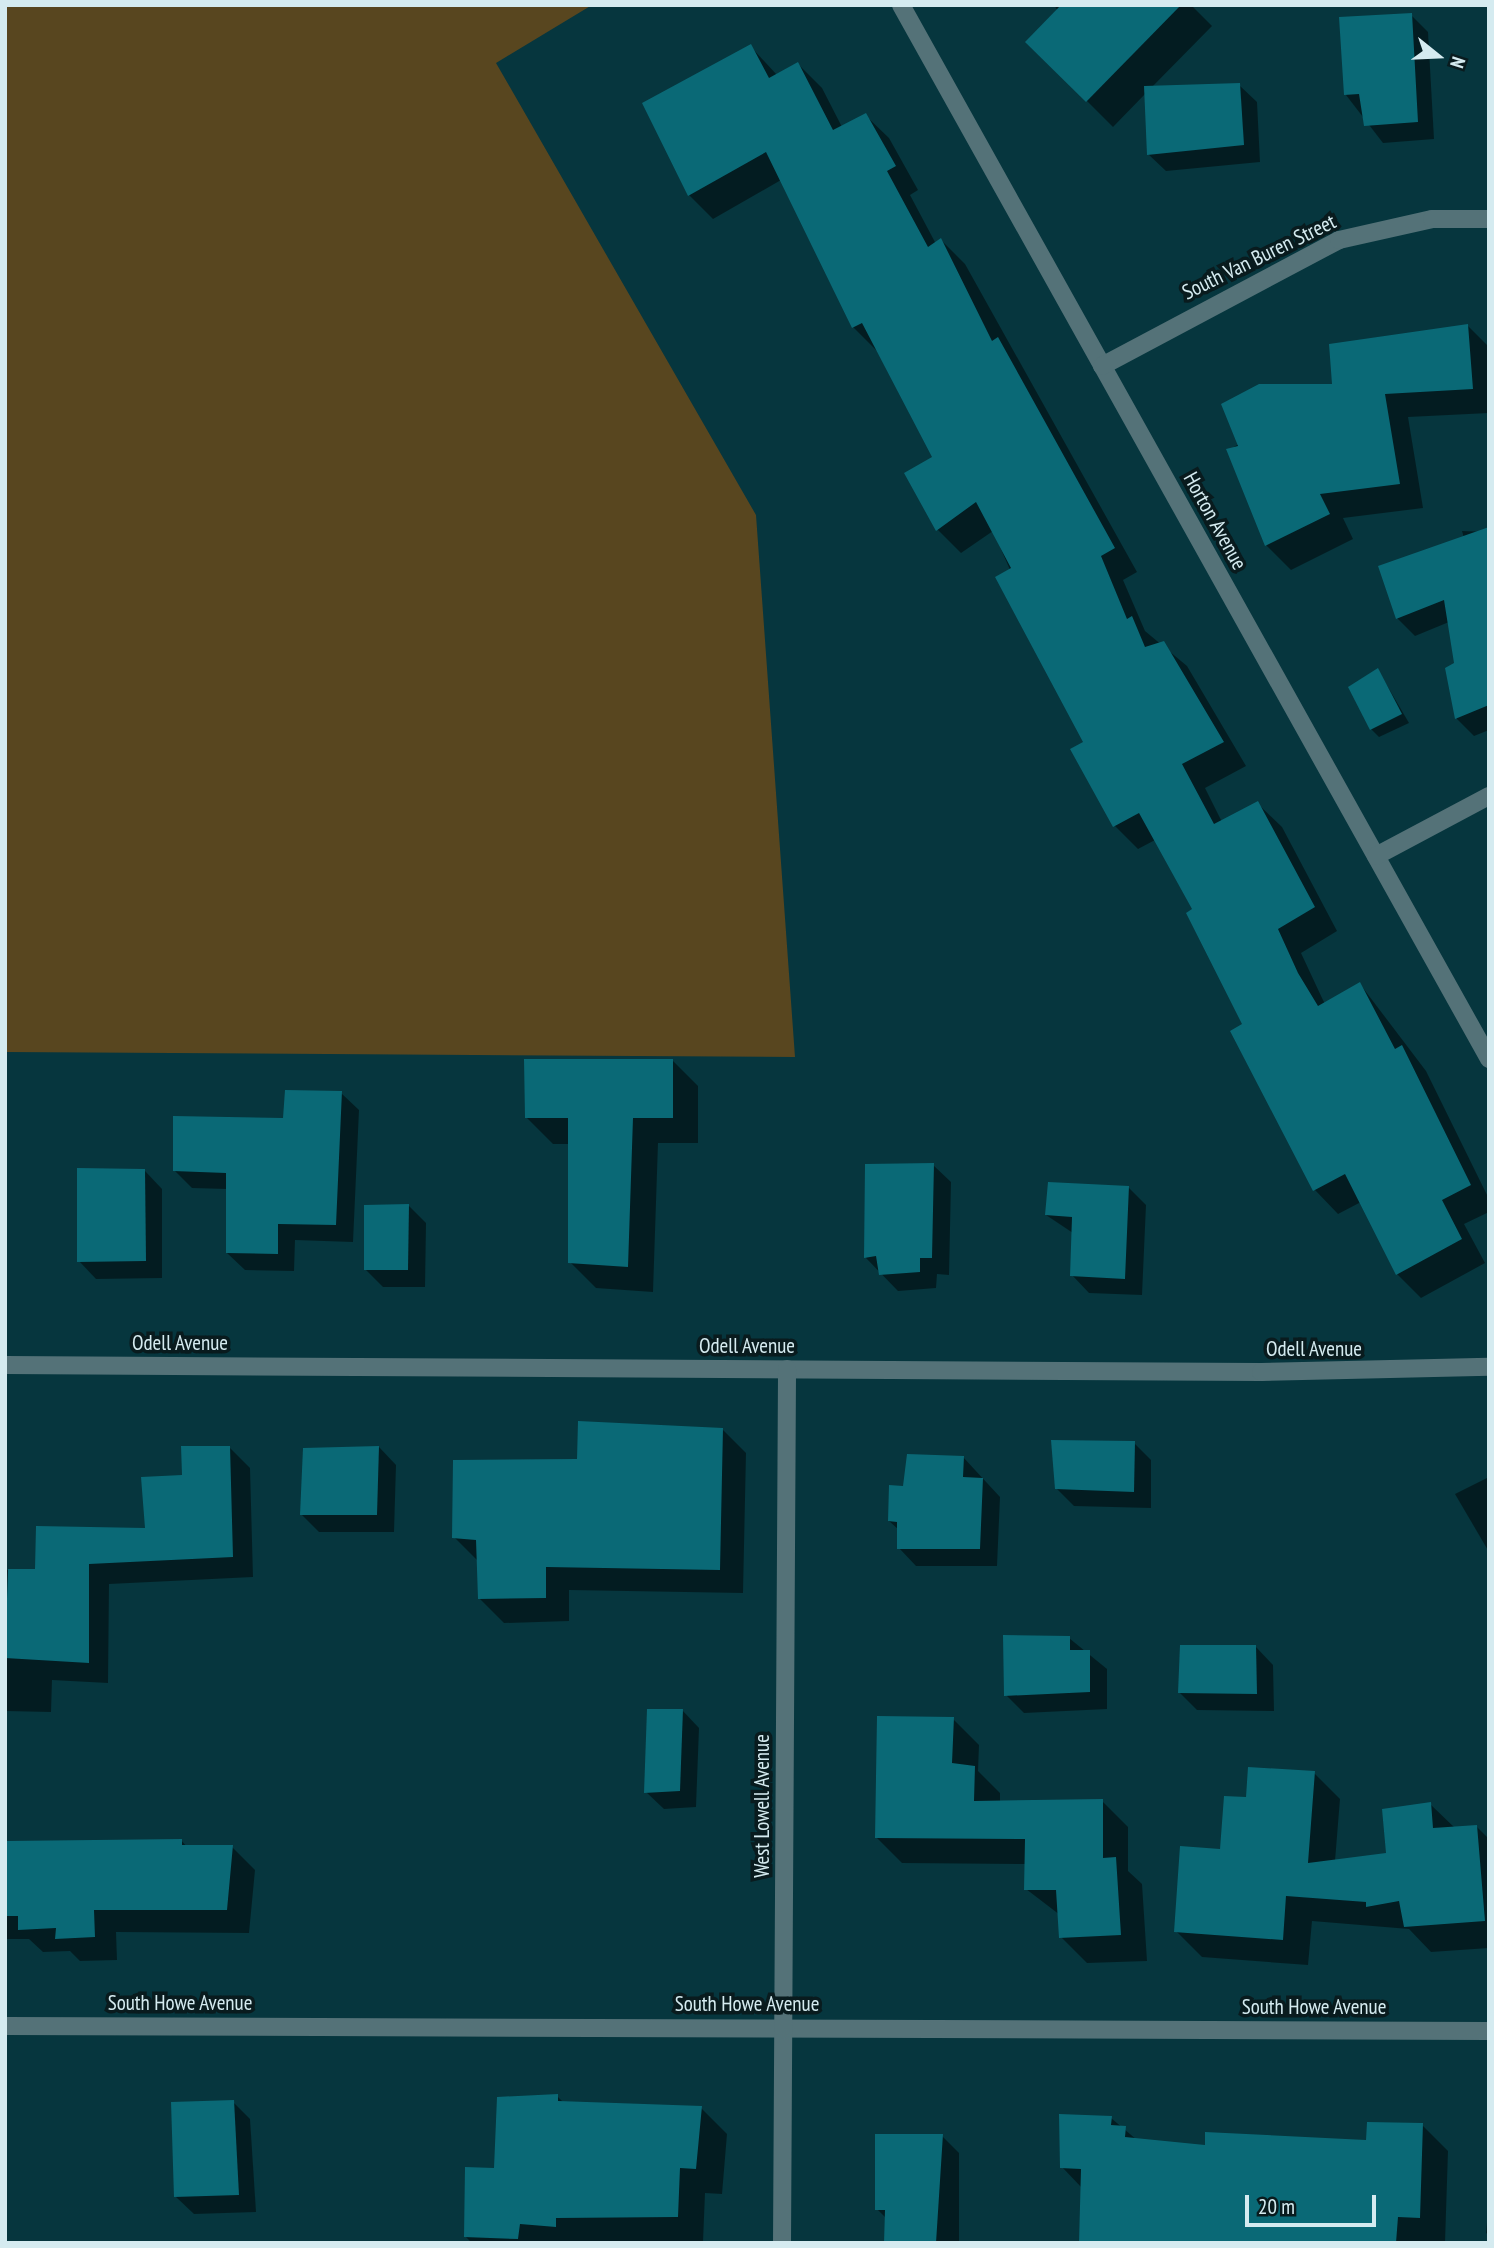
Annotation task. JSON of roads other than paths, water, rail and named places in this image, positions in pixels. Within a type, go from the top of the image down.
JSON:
[{"type":"street","name":"Horton Avenue","points":[[901,5],[1489,1059]]},
{"type":"street","name":"South Van Buren Street","points":[[1102,366],[1339,240],[1432,219],[1489,219]]},
{"type":"street","points":[[1376,856],[1489,796]]},
{"type":"street","name":"Odell Avenue","points":[[5,1365],[787,1369],[1489,1367]]},
{"type":"street","name":"West Lowell Avenue","points":[[782,2243],[787,1369]]},
{"type":"street","name":"South Howe Avenue","points":[[5,2026],[1489,2031]]}]
